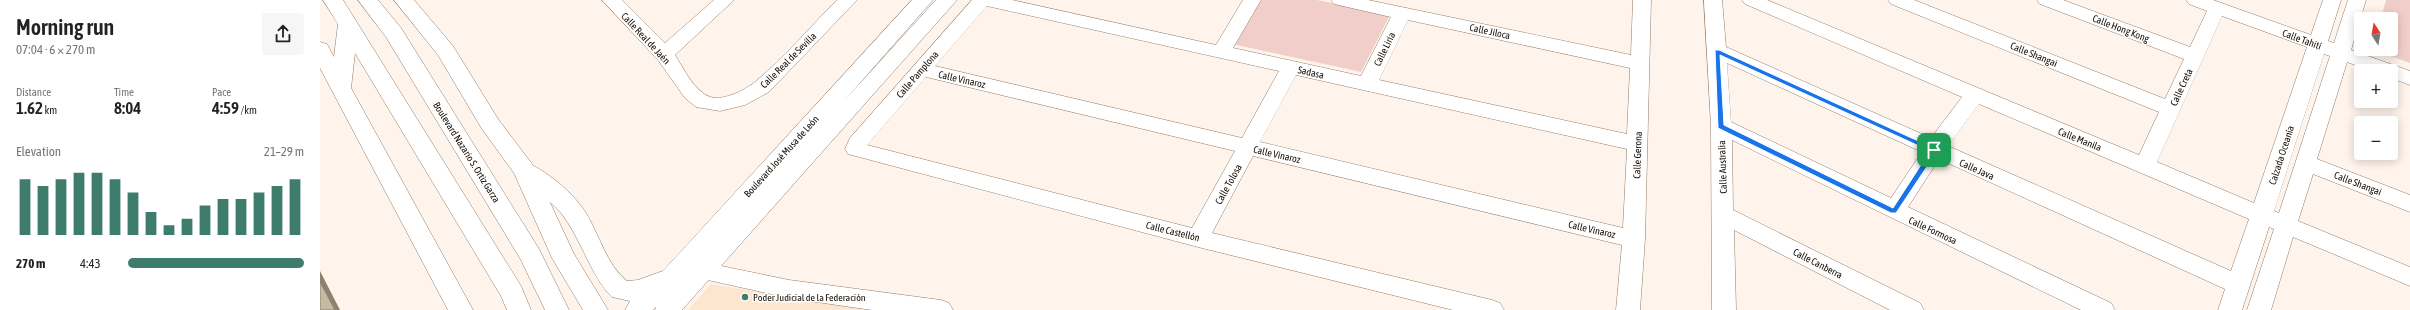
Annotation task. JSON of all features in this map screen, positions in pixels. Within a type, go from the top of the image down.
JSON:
[{"type":"main road","points":[[333,0],[512,293],[519,310]]},
{"type":"main road","name":"Boulevard Nazario S. Ortiz Garza","points":[[368,0],[397,38],[531,256],[557,310]]},
{"type":"main road","points":[[397,38],[399,0]]},
{"type":"main road","points":[[404,0],[446,52],[490,124],[524,170],[580,286],[596,310]]},
{"type":"main road","name":"Boulevard José Musa de León","points":[[637,310],[673,276],[923,0]]},
{"type":"main road","name":"Boulevard José Musa de León","points":[[667,310],[947,0]]},
{"type":"main road","points":[[341,90],[348,23]]},
{"type":"main road","points":[[320,49],[461,310]]},
{"type":"main road","points":[[524,170],[557,192],[574,213],[607,274],[618,288],[630,291],[638,290],[673,276]]},
{"type":"main road","points":[[572,310],[577,299],[580,286]]},
{"type":"street","name":"Calle Real de Jaén","points":[[611,0],[664,55],[696,97],[717,104]]},
{"type":"street","points":[[664,55],[725,0]]},
{"type":"street","name":"Calle Real de Sevilla","points":[[717,104],[733,102],[762,87],[848,0]]},
{"type":"street","name":"Calle Pamplona","points":[[855,149],[857,143],[982,0]]},
{"type":"street","name":"Sadasa","points":[[986,0],[1637,144]]},
{"type":"street","points":[[1221,52],[1252,0]]},
{"type":"street","name":"Calle Jiloca","points":[[1340,0],[1639,63]]},
{"type":"street","name":"Calle Gerona","points":[[1628,310],[1634,238],[1642,0]]},
{"type":"street","name":"Calle Australia","points":[[1713,0],[1721,126],[1724,310]]},
{"type":"street","name":"Calle Manila","points":[[1751,0],[1974,96],[2145,165],[2410,277]]},
{"type":"street","name":"Calle Shangai","points":[[1897,0],[2171,109]]},
{"type":"street","name":"Calle Hong Kong","points":[[2046,0],[2195,56]]},
{"type":"street","name":"Calle Tahití","points":[[2195,0],[2410,78]]},
{"type":"street","name":"Calzada Oceanía","points":[[2230,310],[2332,0]]},
{"type":"street","points":[[2259,310],[2356,0]]},
{"type":"street","name":"Calle Creta","points":[[2145,165],[2217,8]]},
{"type":"street","name":"Calle Liria","points":[[1367,84],[1402,13]]},
{"type":"street","name":"Calle Java","points":[[1717,51],[1934,150],[2239,285]]},
{"type":"street","name":"Calle Tolosa","points":[[1198,238],[1291,67]]},
{"type":"street","name":"Calle Vinaroz","points":[[921,70],[1634,238]]},
{"type":"street","points":[[1894,211],[1934,150],[1974,96]]},
{"type":"street","name":"Calle Formosa","points":[[1721,126],[2090,307]]},
{"type":"street","name":"Calle Castellón","points":[[855,149],[1198,238],[1492,310]]},
{"type":"street","name":"Calle Shangai","points":[[2306,163],[2410,204]]},
{"type":"street","name":"Calle Canberra","points":[[1723,215],[1912,310]]},
{"type":"street","points":[[702,271],[789,289],[941,310]]},
{"type":"shaded area","points":[[1259,0],[1317,0],[1390,15],[1361,72],[1232,44]]},
{"type":"shaded area","points":[[2386,0],[2410,0],[2410,63],[2391,56],[2398,56],[2398,12],[2383,12]]},
{"type":"shaded area","name":"Poder Judicial de la Federación","points":[[711,284],[868,310],[688,310]]},
{"type":"building","points":[[320,282],[335,310],[320,310]]},
{"type":"place","name":"Poder Judicial de la Federación","points":[[745,297]]},
{"type":"route","points":[[1717,51],[1934,150],[1894,211],[1721,126],[1717,51]]}]
